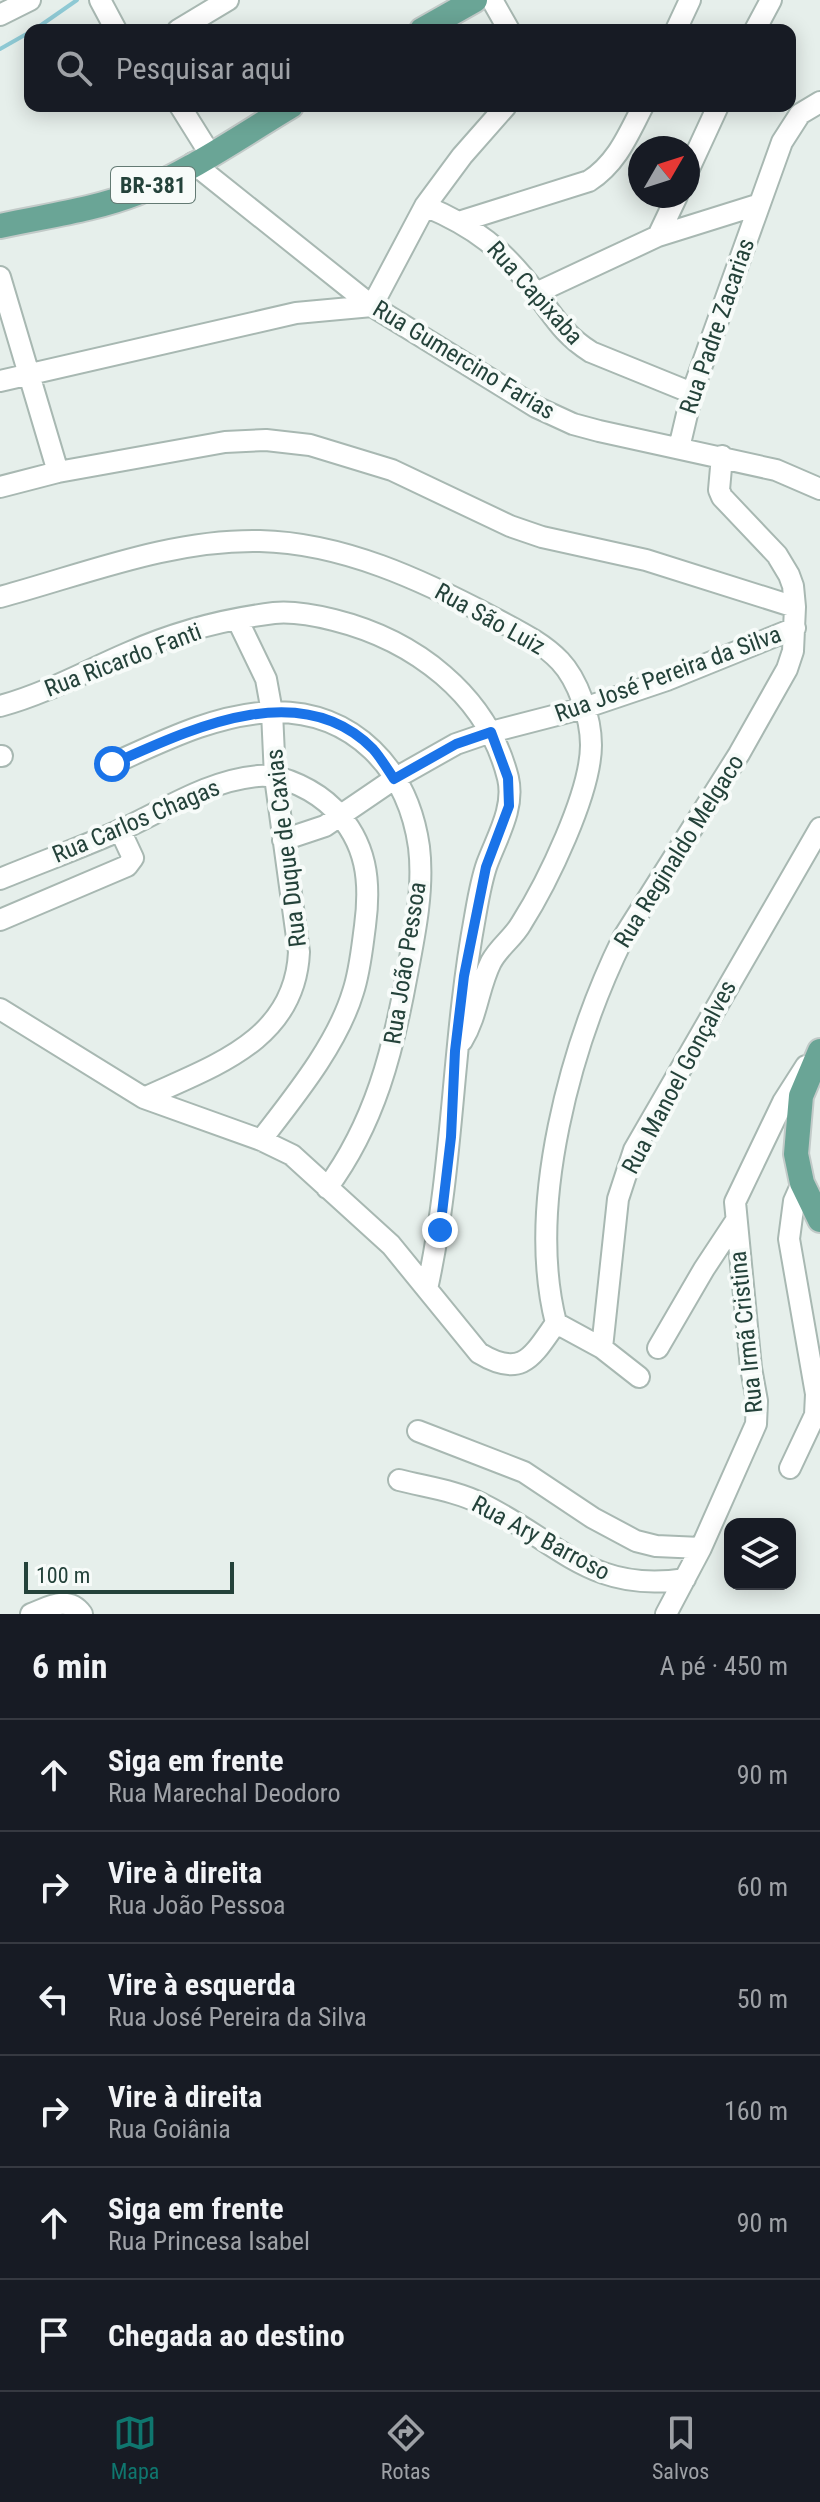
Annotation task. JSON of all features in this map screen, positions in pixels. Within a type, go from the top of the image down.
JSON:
[{"type":"main road","points":[[433,24],[475,0]]},
{"type":"main road","name":"BR-381","points":[[0,226],[111,202],[151,187],[281,112]]},
{"type":"main road","points":[[819,1053],[801,1096],[796,1154],[802,1183],[820,1220]]},
{"type":"main road","points":[[801,1117],[820,1092]]},
{"type":"street","points":[[0,15],[30,0]]},
{"type":"street","points":[[100,0],[113,24]]},
{"type":"street","points":[[188,24],[228,0]]},
{"type":"street","points":[[492,0],[506,24]]},
{"type":"street","points":[[679,24],[690,0]]},
{"type":"street","points":[[758,24],[771,0]]},
{"type":"street","name":"Rua Padre Zacarias","points":[[679,448],[692,393],[782,142],[792,122],[810,106],[820,102]]},
{"type":"street","name":"Rua Gumercino Farias","points":[[182,112],[202,159],[372,306],[536,407],[573,424],[722,456],[791,475],[820,489]]},
{"type":"street","points":[[0,381],[296,313],[372,306],[425,206],[462,156],[501,112]]},
{"type":"street","points":[[462,221],[589,181],[623,146],[640,112]]},
{"type":"street","points":[[700,145],[715,112]]},
{"type":"street","points":[[536,293],[658,236],[757,205]]},
{"type":"street","name":"Rua Capixaba","points":[[425,206],[462,221],[502,254],[536,293],[567,336],[591,352],[692,393]]},
{"type":"street","points":[[658,236],[671,208]]},
{"type":"street","points":[[0,277],[58,472]]},
{"type":"street","points":[[0,487],[58,472],[225,442],[266,440],[310,445],[392,470],[510,526],[542,537],[646,560],[795,607]]},
{"type":"street","name":"Rua Reginaldo Melgaco","points":[[556,1323],[549,1280],[548,1199],[566,1097],[590,1017],[607,969],[640,908],[718,789],[787,669],[793,651],[793,586],[784,565],[722,497],[719,490],[722,456]]},
{"type":"street","name":"Rua São Luiz","points":[[0,597],[162,550],[260,541],[306,546],[354,557],[436,587],[538,643],[563,664],[584,708],[591,747],[582,790],[573,817],[531,907],[486,972],[470,1026],[455,1051]]},
{"type":"street","name":"Rua Ricardo Fanti","points":[[0,706],[57,686],[144,647],[237,619],[296,612],[361,626],[396,641],[428,661],[474,705],[491,732],[508,778],[509,806],[479,894],[464,976],[455,1051],[451,1137],[440,1230],[427,1289]]},
{"type":"street","name":"Rua Duque de Caxias","points":[[144,1098],[240,1052],[265,1030],[293,990],[299,952],[275,777],[272,712],[262,668],[237,619]]},
{"type":"street","name":"Rua José Pereira da Silva","points":[[283,840],[316,830],[394,779],[456,744],[584,708],[667,680],[795,628]]},
{"type":"street","name":"Rua João Pessoa","points":[[112,764],[213,722],[272,712],[321,717],[340,726],[374,750],[394,779],[413,817],[419,849],[420,887],[410,959],[395,1036],[379,1095],[358,1141],[327,1188]]},
{"type":"street","points":[[261,1140],[319,1059],[342,1019],[353,992],[361,954],[369,886],[361,848],[340,816],[315,794],[275,777]]},
{"type":"street","name":"Rua Carlos Chagas","points":[[0,879],[120,830],[197,793],[230,781],[275,777]]},
{"type":"street","name":"Rua Manoel Gonçalves","points":[[602,1348],[618,1199],[634,1150],[811,862],[820,828]]},
{"type":"street","points":[[0,920],[127,866],[133,858],[120,830]]},
{"type":"street","points":[[0,1009],[144,1098],[261,1140],[292,1155],[391,1245],[479,1353],[504,1366],[515,1366],[526,1361],[556,1323],[602,1348],[639,1377]]},
{"type":"street","name":"Rua Irmã Cristina","points":[[666,1614],[701,1548],[756,1424],[757,1401],[735,1202],[746,1174],[798,1077],[819,1053]]},
{"type":"street","points":[[790,1468],[815,1415],[816,1394],[789,1239],[794,1201],[802,1183]]},
{"type":"street","points":[[658,1348],[735,1222]]},
{"type":"street","points":[[418,1431],[524,1472],[593,1518],[636,1541],[656,1546],[701,1548]]},
{"type":"street","name":"Rua Ary Barroso","points":[[399,1480],[470,1498],[537,1535],[564,1555],[617,1579],[662,1583],[685,1579]]},
{"type":"street","points":[[31,1614],[63,1603],[71,1604],[82,1614]]},
{"type":"waterway","points":[[43,24],[77,0]]},
{"type":"waterway","points":[[0,49],[24,35]]},
{"type":"route","points":[[112,764],[213,722],[272,712],[321,717],[340,726],[374,750],[394,779],[456,744],[491,732],[508,778],[509,806],[486,867],[464,976],[440,1230]]}]
